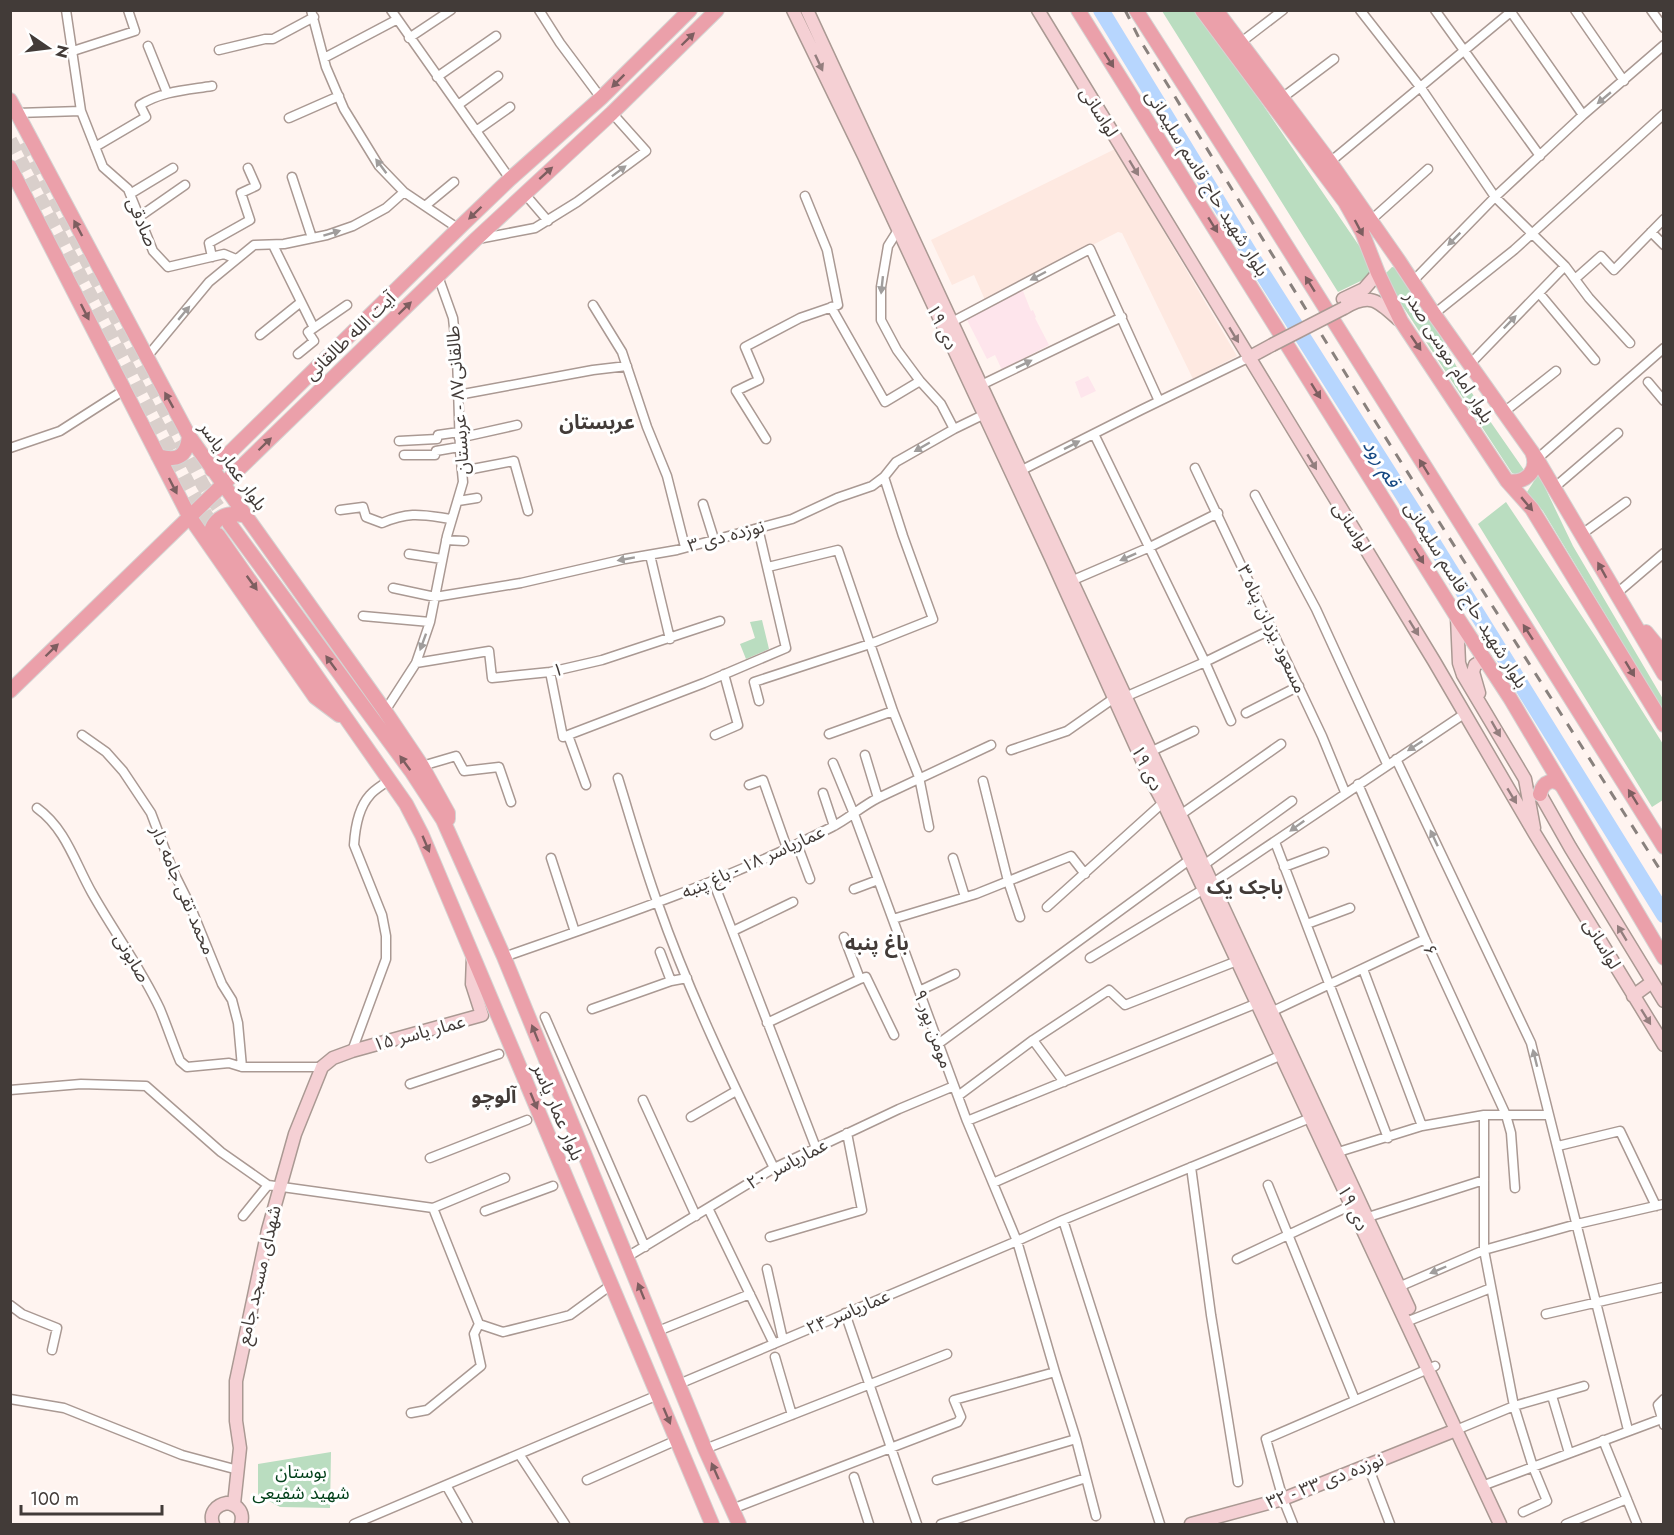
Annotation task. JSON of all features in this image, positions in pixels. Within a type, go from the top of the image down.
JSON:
[{"type":"main road","name":"آیت الله طالقانی","points":[[212,470],[459,228],[601,98],[690,10]]},
{"type":"main road","name":"آیت الله طالقانی","points":[[10,691],[475,240],[612,113],[717,10]]},
{"type":"main road","name":"۱۹ دی","points":[[794,10],[901,226],[1121,696],[1150,752],[1167,799],[1486,1485],[1500,1524]]},
{"type":"main road","name":"۱۹ دی","points":[[807,10],[901,226]]},
{"type":"main road","name":"لواسانی","points":[[1038,10],[1434,661],[1535,834],[1664,1045]]},
{"type":"main road","name":"بلوار شهید حاج قاسم سلیمانی","points":[[1078,10],[1485,659],[1664,958]]},
{"type":"main road","name":"بلوار شهید حاج قاسم سلیمانی","points":[[1136,10],[1664,847]]},
{"type":"main road","name":"بلوار امام موسی صدر","points":[[1202,10],[1345,202],[1362,232],[1401,321],[1507,481],[1532,510],[1664,725]]},
{"type":"main road","name":"بلوار امام موسی صدر","points":[[1216,10],[1330,162],[1534,454],[1664,674]]},
{"type":"main road","name":"بلوار عمار یاسر","points":[[14,106],[189,436],[422,766],[448,813],[449,835]]},
{"type":"main road","name":"بلوار عمار یاسر","points":[[10,167],[189,516],[315,697],[350,724]]},
{"type":"main road","points":[[1248,358],[1364,289],[1387,260],[1400,261]]},
{"type":"main road","points":[[1342,304],[1371,299],[1380,303],[1401,321]]},
{"type":"main road","points":[[158,456],[169,460],[180,457],[188,448],[189,436]]},
{"type":"main road","points":[[1507,481],[1524,480],[1534,466],[1534,454]]},
{"type":"main road","name":"۱۹ دی","points":[[1016,474],[1071,582],[1121,696],[1151,780],[1167,799]]},
{"type":"main road","points":[[211,548],[211,531],[220,518],[234,512],[246,516]]},
{"type":"main road","name":"بلوار عمار یاسر","points":[[229,523],[411,771],[442,820],[504,957],[705,1449],[739,1524]]},
{"type":"main road","points":[[173,532],[202,536]]},
{"type":"main road","name":"بلوار عمار یاسر","points":[[218,535],[406,804],[422,835],[712,1524]]},
{"type":"main road","points":[[1616,594],[1662,650]]},
{"type":"main road","points":[[1457,617],[1459,663],[1463,675],[1483,705],[1525,779],[1535,834]]},
{"type":"main road","points":[[1483,705],[1473,672],[1475,665],[1485,659]]},
{"type":"main road","points":[[1540,794],[1542,787],[1550,781],[1558,782],[1563,787]]},
{"type":"main road","name":"لواسانی","points":[[1540,794],[1664,1001]]},
{"type":"main road","name":"۱۹ دی","points":[[1208,886],[1237,961],[1261,1001]]},
{"type":"main road","name":"عمار یاسر ۱۵","points":[[333,1058],[482,1016],[472,984],[473,956]]},
{"type":"main road","points":[[1633,996],[1652,982]]},
{"type":"main road","name":"شهدای مسجد جامع","points":[[234,1504],[240,1448],[236,1421],[236,1381],[265,1240],[273,1186],[322,1067],[333,1058]]},
{"type":"main road","name":"۳۲ - نوزده دی ۳۳","points":[[1191,1524],[1210,1522],[1283,1500],[1460,1429]]},
{"type":"main road","name":"۱۹ دی","points":[[1486,1485],[1509,1524]]},
{"type":"main road","points":[[200,1524],[213,1519],[221,1504],[234,1504],[242,1513],[241,1524]]},
{"type":"street","name":"صادقی","points":[[66,10],[81,111],[103,167],[128,189],[153,251],[168,267],[224,254],[236,259]]},
{"type":"street","points":[[73,51],[135,32],[128,10]]},
{"type":"street","points":[[391,10],[510,179]]},
{"type":"street","points":[[409,38],[451,10]]},
{"type":"street","points":[[539,10],[560,43],[601,98]]},
{"type":"street","points":[[1240,43],[1283,10]]},
{"type":"street","points":[[1360,10],[1421,88],[1496,197],[1565,266],[1589,298],[1630,343]]},
{"type":"street","points":[[1436,10],[1540,156]]},
{"type":"street","points":[[1575,10],[1624,81]]},
{"type":"street","points":[[1651,10],[1664,28]]},
{"type":"street","points":[[1330,162],[1512,11],[1583,115]]},
{"type":"street","points":[[219,50],[273,39],[313,14],[324,58],[344,109],[379,166],[404,192],[459,228]]},
{"type":"street","points":[[324,58],[396,20]]},
{"type":"street","points":[[437,77],[496,36]]},
{"type":"street","points":[[1413,281],[1496,197],[1583,115],[1664,45]]},
{"type":"street","points":[[148,46],[167,93]]},
{"type":"street","points":[[1282,98],[1334,58]]},
{"type":"street","points":[[458,105],[498,75]]},
{"type":"street","points":[[95,147],[146,117],[140,105],[161,94],[212,86]]},
{"type":"street","points":[[289,118],[339,96]]},
{"type":"street","points":[[14,106],[81,111]]},
{"type":"street","points":[[476,131],[510,107]]},
{"type":"street","points":[[475,240],[535,228],[577,202],[646,151],[612,113]]},
{"type":"street","points":[[1434,314],[1514,250],[1664,114]]},
{"type":"street","points":[[130,194],[173,168]]},
{"type":"street","points":[[212,257],[209,243],[250,220],[241,193],[256,186],[248,168]]},
{"type":"street","points":[[1371,220],[1428,169]]},
{"type":"street","points":[[292,177],[312,238]]},
{"type":"street","points":[[425,206],[454,182]]},
{"type":"street","points":[[139,217],[185,185]]},
{"type":"street","points":[[146,358],[209,282],[254,245],[273,245],[312,238],[353,226],[374,216],[404,192]]},
{"type":"street","points":[[524,193],[548,220]]},
{"type":"street","points":[[805,196],[827,250],[835,306],[885,402],[920,381]]},
{"type":"street","points":[[1575,279],[1601,256],[1614,270],[1664,219]]},
{"type":"street","points":[[901,226],[888,246],[881,287],[881,320],[897,350],[941,404],[954,429]]},
{"type":"street","points":[[1651,232],[1664,245]]},
{"type":"street","points":[[273,245],[314,328]]},
{"type":"street","points":[[947,324],[1090,249],[1159,401]]},
{"type":"street","points":[[1470,364],[1565,266]]},
{"type":"street","name":"طالقانی۸۷ - عربستان","points":[[385,711],[416,663],[430,622],[446,540],[463,482],[453,318],[438,276]]},
{"type":"street","points":[[1539,293],[1595,360]]},
{"type":"street","points":[[260,335],[301,303]]},
{"type":"street","points":[[298,354],[314,341],[308,332],[347,305]]},
{"type":"street","points":[[593,305],[622,352],[647,427],[667,476],[685,547]]},
{"type":"street","points":[[765,439],[736,391],[759,380],[745,346],[800,318],[835,306]]},
{"type":"street","points":[[976,387],[1122,317]]},
{"type":"street","points":[[1534,454],[1664,348]]},
{"type":"street","points":[[1016,474],[1248,358]]},
{"type":"street","points":[[458,395],[593,370],[627,366]]},
{"type":"street","points":[[1504,412],[1556,371]]},
{"type":"street","points":[[1648,382],[1664,401]]},
{"type":"street","points":[[10,448],[60,431],[124,390]]},
{"type":"street","name":"نوزده دی ۳","points":[[435,597],[521,583],[650,555],[792,519],[837,498],[872,486],[884,477],[896,462],[954,429],[988,413]]},
{"type":"street","points":[[404,455],[435,455],[436,451],[459,439],[517,425]]},
{"type":"street","points":[[1555,487],[1618,433]]},
{"type":"street","points":[[1094,434],[1205,662],[1231,721]]},
{"type":"street","points":[[399,441],[437,439],[438,435],[459,439]]},
{"type":"street","points":[[462,471],[514,461],[528,511]]},
{"type":"street","name":"۳ مسعود یزدان پناه","points":[[1195,468],[1299,686],[1345,792]]},
{"type":"street","points":[[759,701],[753,682],[870,644],[933,619],[884,477]]},
{"type":"street","points":[[1255,495],[1316,609],[1387,764]]},
{"type":"street","points":[[458,501],[477,498]]},
{"type":"street","points":[[1582,534],[1626,502]]},
{"type":"street","points":[[703,504],[714,539]]},
{"type":"street","points":[[340,510],[363,507],[366,517],[382,523],[413,513],[452,519]]},
{"type":"street","points":[[1071,582],[1150,547],[1218,513]]},
{"type":"street","points":[[565,736],[786,648],[758,528]]},
{"type":"street","points":[[446,540],[464,541]]},
{"type":"street","points":[[768,567],[838,550],[893,711],[919,777],[929,827]]},
{"type":"street","points":[[1616,594],[1664,553]]},
{"type":"street","points":[[409,554],[442,559]]},
{"type":"street","points":[[650,555],[670,639]]},
{"type":"street","points":[[393,588],[435,597]]},
{"type":"street","points":[[363,616],[430,622]]},
{"type":"street","name":"۱","points":[[416,663],[489,651],[492,678],[550,672],[602,660],[720,621]]},
{"type":"street","points":[[1011,750],[1067,731],[1121,696],[1205,662],[1272,629]]},
{"type":"street","points":[[550,672],[565,736],[586,785]]},
{"type":"street","points":[[715,735],[738,725],[724,674]]},
{"type":"street","points":[[1246,713],[1299,686]]},
{"type":"street","points":[[829,734],[893,711]]},
{"type":"street","points":[[1090,958],[1208,886],[1464,714]]},
{"type":"street","points":[[1150,752],[1194,731]]},
{"type":"street","name":"محمد تقی جامه دار","points":[[82,735],[106,752],[123,771],[151,813],[173,871],[189,903],[222,984],[232,1000],[238,1023],[242,1067]]},
{"type":"street","points":[[1176,818],[1281,744]]},
{"type":"street","name":"عماریاسر ۱۸ - باغ پنبه","points":[[504,957],[658,904],[713,881],[834,826],[878,798],[991,745]]},
{"type":"street","points":[[865,755],[878,798]]},
{"type":"street","points":[[422,766],[456,756],[464,771],[499,767],[511,802]]},
{"type":"street","points":[[1396,759],[1531,1043],[1628,1430]]},
{"type":"street","name":"مومن پور ۹","points":[[834,763],[967,1121],[1017,1241],[1076,1439],[1096,1515]]},
{"type":"street","points":[[618,778],[658,904],[687,978],[736,1091],[774,1168]]},
{"type":"street","points":[[352,1051],[386,959],[386,936],[382,915],[354,845],[354,836],[362,807],[368,797],[389,780]]},
{"type":"street","points":[[749,785],[763,780],[787,848]]},
{"type":"street","points":[[983,782],[1008,881],[1020,917]]},
{"type":"street","name":"۶","points":[[1358,784],[1425,939],[1506,1115],[1511,1133],[1515,1188]]},
{"type":"street","points":[[823,793],[834,826]]},
{"type":"street","points":[[1047,907],[1167,799]]},
{"type":"street","points":[[938,1044],[1197,862],[1292,801]]},
{"type":"street","name":"صابونی","points":[[37,808],[50,818],[63,836],[92,892],[156,1002],[180,1061],[187,1067],[229,1063],[242,1067],[322,1067]]},
{"type":"street","points":[[1275,842],[1388,1138]]},
{"type":"street","points":[[797,844],[810,879]]},
{"type":"street","points":[[1284,867],[1324,852]]},
{"type":"street","points":[[893,919],[965,897],[1071,856],[1085,874]]},
{"type":"street","points":[[551,858],[575,932]]},
{"type":"street","points":[[953,858],[965,897]]},
{"type":"street","points":[[854,889],[879,880]]},
{"type":"street","points":[[713,881],[816,1148]]},
{"type":"street","points":[[733,931],[793,902]]},
{"type":"street","points":[[1306,924],[1350,908]]},
{"type":"street","points":[[844,937],[860,979]]},
{"type":"street","points":[[1267,1014],[1425,939]]},
{"type":"street","points":[[660,952],[671,981]]},
{"type":"street","points":[[958,1096],[1033,1040],[1109,990],[1125,1005],[1237,961]]},
{"type":"street","points":[[1363,969],[1422,1126]]},
{"type":"street","points":[[919,991],[955,974]]},
{"type":"street","points":[[767,1023],[866,977],[894,1035]]},
{"type":"street","points":[[592,1009],[671,981],[687,978]]},
{"type":"street","points":[[967,1121],[1261,1001]]},
{"type":"street","points":[[544,1017],[645,1247]]},
{"type":"street","points":[[1033,1040],[1064,1082]]},
{"type":"street","points":[[993,1183],[1285,1053]]},
{"type":"street","points":[[410,1084],[499,1054]]},
{"type":"street","points":[[10,1090],[81,1084],[146,1086],[221,1152],[273,1186],[433,1208],[505,1178]]},
{"type":"street","name":"عماریاسر ۲۰","points":[[627,1257],[774,1168],[954,1086]]},
{"type":"street","points":[[691,1117],[736,1091]]},
{"type":"street","points":[[643,1100],[696,1216]]},
{"type":"street","points":[[1333,1153],[1422,1126],[1484,1115],[1549,1115]]},
{"type":"street","points":[[1484,1115],[1485,1250],[1491,1288],[1514,1406],[1533,1467],[1547,1501],[1523,1512]]},
{"type":"street","name":"عماریاسر ۲۴","points":[[680,1384],[1063,1220],[1315,1116]]},
{"type":"street","points":[[430,1158],[527,1120]]},
{"type":"street","points":[[1395,1289],[1485,1250],[1577,1224],[1660,1205],[1620,1131],[1558,1146]]},
{"type":"street","points":[[770,1237],[862,1210],[847,1133]]},
{"type":"street","points":[[1191,1167],[1211,1315],[1238,1482]]},
{"type":"street","points":[[1362,1219],[1484,1180]]},
{"type":"street","points":[[1268,1185],[1355,1401]]},
{"type":"street","points":[[243,1216],[273,1186]]},
{"type":"street","points":[[485,1211],[553,1186]]},
{"type":"street","points":[[1237,1259],[1355,1203]]},
{"type":"street","points":[[411,1413],[427,1410],[481,1366],[474,1334],[479,1324],[433,1208]]},
{"type":"street","points":[[708,1208],[774,1344]]},
{"type":"street","points":[[1063,1220],[1160,1524]]},
{"type":"street","points":[[767,1269],[783,1340]]},
{"type":"street","points":[[479,1324],[503,1332],[570,1315],[612,1285]]},
{"type":"street","points":[[1546,1314],[1664,1287]]},
{"type":"street","points":[[1410,1320],[1491,1288]]},
{"type":"street","points":[[658,1331],[750,1294]]},
{"type":"street","points":[[10,1305],[22,1314],[57,1328],[52,1350]]},
{"type":"street","points":[[845,1313],[917,1524]]},
{"type":"street","points":[[705,1449],[947,1354]]},
{"type":"street","points":[[775,1357],[792,1415]]},
{"type":"street","points":[[1293,1524],[1283,1500],[1266,1439],[1431,1367]]},
{"type":"street","points":[[732,1509],[958,1422],[961,1418],[954,1400],[1055,1372]]},
{"type":"street","points":[[1460,1429],[1514,1406],[1584,1386]]},
{"type":"street","points":[[354,1524],[658,1395]]},
{"type":"street","points":[[1552,1396],[1569,1453]]},
{"type":"street","points":[[10,1399],[64,1408],[182,1455],[238,1470]]},
{"type":"street","points":[[1486,1485],[1628,1430],[1663,1421],[1658,1405],[1664,1399]]},
{"type":"street","points":[[937,1480],[1076,1439]]},
{"type":"street","points":[[587,1480],[677,1440]]},
{"type":"street","points":[[1603,1440],[1637,1524]]},
{"type":"street","points":[[519,1454],[565,1524]]},
{"type":"street","points":[[1368,1466],[1390,1524]]},
{"type":"street","points":[[854,1477],[869,1524]]},
{"type":"street","points":[[941,1524],[1086,1478]]},
{"type":"street","points":[[446,1485],[468,1524]]},
{"type":"street","points":[[1566,1524],[1627,1499]]},
{"type":"shaded area","points":[[1115,149],[1237,356],[1193,379],[1122,233],[1118,232],[985,300],[974,275],[952,285],[931,240]]},
{"type":"shaded area","points":[[1019,290],[1023,291],[1049,345],[1002,370],[995,355],[987,359],[967,320],[969,315]]},
{"type":"shaded area","points":[[1088,376],[1096,391],[1081,398],[1075,382]]},
{"type":"green space","points":[[1162,11],[1195,11],[1250,86],[1364,253],[1371,276],[1338,292]]},
{"type":"green space","points":[[1392,267],[1397,268],[1432,320],[1483,411],[1524,470],[1522,473],[1518,475],[1512,473],[1398,299],[1386,273]]},
{"type":"green space","points":[[1537,471],[1573,546],[1663,699],[1663,710],[1543,511],[1527,492],[1536,478]]},
{"type":"green space","points":[[1506,502],[1663,744],[1663,800],[1652,807],[1478,524]]},
{"type":"green space","points":[[762,620],[769,649],[746,659],[740,644],[755,638],[750,622]]},
{"type":"green space","name":"بوستان شهید شفیعی","points":[[331,1452],[330,1508],[280,1507],[258,1495],[258,1464]]},
{"type":"waterway","name":"قم رود","points":[[1101,10],[1250,254],[1422,525],[1664,915]]},
{"type":"tunnel","points":[[10,140],[193,493],[217,534]]},
{"type":"tunnel","points":[[25,142],[203,485],[229,523]]},
{"type":"railway","points":[[1125,10],[1140,40],[1368,410],[1664,876]]},
{"type":"district","name":"عربستان","points":[[597,422]]},
{"type":"district","name":"باجک یک","points":[[1245,887]]},
{"type":"district","name":"باغ پنبه","points":[[877,943]]},
{"type":"district","name":"آلوچو","points":[[494,1096]]}]
